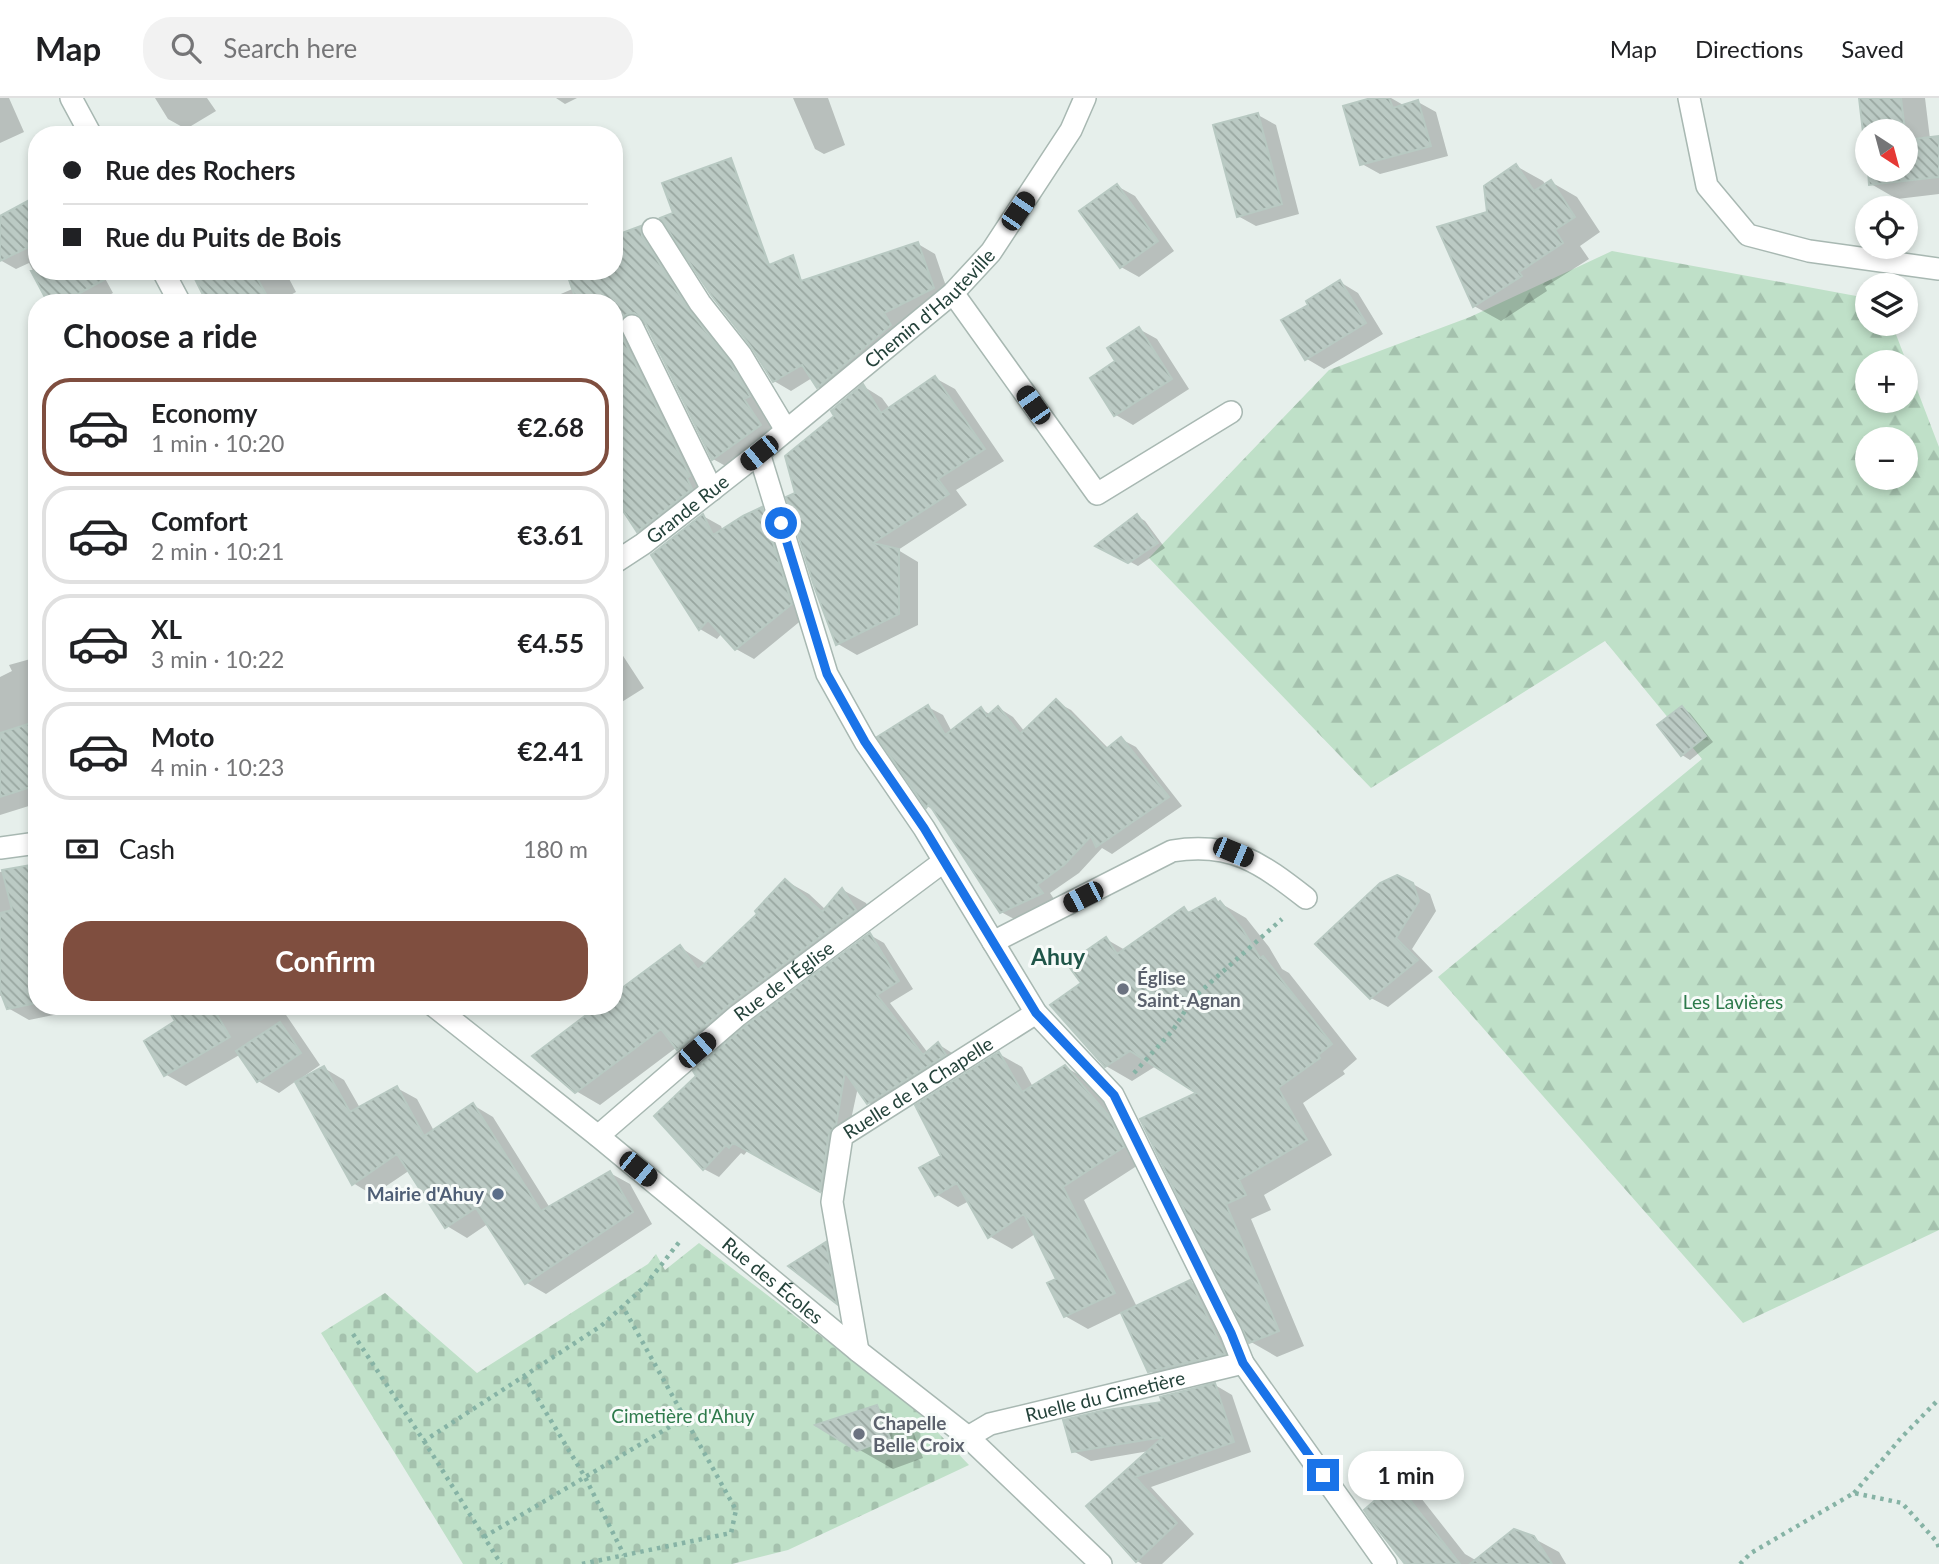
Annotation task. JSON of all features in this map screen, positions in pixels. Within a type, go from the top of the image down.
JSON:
[{"type":"street","points":[[71,98],[86,126]]},
{"type":"street","name":"Chemin d'Hauteville","points":[[759,453],[953,293],[991,252],[1072,130],[1085,98]]},
{"type":"street","points":[[1689,98],[1707,186],[1748,235],[1810,251],[1939,269]]},
{"type":"street","points":[[653,229],[700,303],[741,355],[786,430]]},
{"type":"street","points":[[953,293],[1097,494],[1231,412]]},
{"type":"street","points":[[632,326],[712,490]]},
{"type":"street","points":[[759,453],[827,674],[865,742],[924,828],[1036,1013],[1114,1095],[1231,1333],[1243,1363],[1386,1564]]},
{"type":"street","name":"Grande Rue","points":[[623,557],[759,453]]},
{"type":"street","points":[[0,848],[28,844]]},
{"type":"street","points":[[993,942],[1172,851],[1193,847],[1233,852],[1254,860],[1306,898]]},
{"type":"street","name":"Rue de l'Église","points":[[598,1136],[737,1016],[943,862]]},
{"type":"street","name":"Ruelle de la Chapelle","points":[[858,1351],[832,1202],[842,1136],[1036,1013]]},
{"type":"street","name":"Rue des Écoles","points":[[445,1015],[598,1136],[858,1351],[968,1437],[1101,1564]]},
{"type":"street","name":"Ruelle du Cimetière","points":[[968,1437],[990,1424],[1243,1363]]},
{"type":"path","points":[[1114,1095],[1173,1031],[1193,998],[1306,898]]},
{"type":"path","points":[[424,1441],[601,1326],[643,1288],[698,1218]]},
{"type":"path","points":[[582,1564],[732,1533],[736,1510],[622,1307]]},
{"type":"path","points":[[354,1334],[501,1564]]},
{"type":"path","points":[[524,1376],[585,1478],[624,1555]]},
{"type":"path","points":[[1740,1564],[1751,1553],[1854,1493],[1939,1399]]},
{"type":"path","points":[[484,1537],[683,1419]]},
{"type":"path","points":[[1854,1493],[1902,1503],[1939,1548]]},
{"type":"green space","name":"Les Lavières","points":[[1612,251],[1855,296],[1855,336],[1897,336],[1902,350],[1855,350],[1855,413],[1918,413],[1918,392],[1939,447],[1939,1230],[1743,1323],[1438,977],[1702,759],[1605,641],[1371,788],[1149,558],[1329,370],[1470,317]]},
{"type":"green space","name":"Cimetière d'Ahuy","points":[[699,1243],[893,1391],[924,1418],[969,1465],[788,1550],[732,1564],[463,1564],[321,1333],[385,1293],[477,1373],[648,1264],[656,1254],[665,1270]]},
{"type":"building","points":[[1371,98],[1389,98],[1393,108],[1418,100],[1431,146],[1360,165],[1343,106]]},
{"type":"building","points":[[1859,98],[1901,98],[1904,119],[1861,119]]},
{"type":"building","points":[[1258,113],[1282,204],[1237,217],[1213,125]]},
{"type":"building","points":[[1939,136],[1939,177],[1918,179],[1918,139]]},
{"type":"building","points":[[731,158],[769,265],[793,255],[801,281],[918,242],[934,288],[884,313],[891,325],[817,388],[802,365],[773,382],[660,218],[673,213],[662,183]]},
{"type":"building","points":[[1516,164],[1534,191],[1551,180],[1575,217],[1555,230],[1563,243],[1519,272],[1522,276],[1473,307],[1437,227],[1487,212],[1484,186]]},
{"type":"building","points":[[1869,182],[1895,182],[1869,185]]},
{"type":"building","points":[[1117,184],[1158,241],[1120,268],[1079,211]]},
{"type":"building","points":[[28,201],[28,247],[0,261],[0,216]]},
{"type":"building","points":[[641,226],[642,236],[689,310],[730,362],[750,396],[744,399],[761,425],[712,460],[644,320],[634,313],[623,319],[623,294],[574,294],[569,280],[623,280],[623,233]]},
{"type":"building","points":[[36,280],[104,280],[78,294],[43,294]]},
{"type":"building","points":[[196,280],[258,280],[266,294],[202,294]]},
{"type":"building","points":[[1340,280],[1366,323],[1305,360],[1281,320],[1308,305],[1306,301]]},
{"type":"building","points":[[1139,327],[1172,379],[1114,416],[1090,378],[1115,361],[1107,348]]},
{"type":"building","points":[[623,338],[690,476],[687,478],[692,489],[637,532],[623,511]]},
{"type":"building","points":[[935,376],[985,449],[938,479],[949,494],[873,543],[899,549],[899,614],[836,645],[786,497],[795,493],[785,456],[834,416],[831,411],[863,384],[881,413]]},
{"type":"building","points":[[762,507],[792,604],[735,650],[708,620],[699,630],[651,555],[703,514],[713,535]]},
{"type":"building","points":[[1137,514],[1158,543],[1128,563],[1095,546]]},
{"type":"building","points":[[1056,699],[1106,749],[1121,737],[1169,797],[1096,847],[1091,836],[1064,865],[1037,885],[1043,893],[1000,913],[929,804],[926,808],[877,737],[928,705],[945,735],[981,707],[987,716],[998,706],[1020,734]]},
{"type":"building","points":[[1682,706],[1706,736],[1681,756],[1657,725]]},
{"type":"building","points":[[28,724],[28,788],[0,797],[0,733]]},
{"type":"building","points":[[28,866],[28,1005],[7,1009],[0,991],[0,913],[12,910],[2,870]]},
{"type":"building","points":[[1397,875],[1413,883],[1419,901],[1396,938],[1418,960],[1370,999],[1315,944],[1380,883]]},
{"type":"building","points":[[785,879],[822,912],[842,888],[856,910],[729,1005],[677,1050],[661,1029],[575,1093],[532,1056],[586,1015],[623,1015],[623,987],[680,945],[698,970],[757,914],[755,911]]},
{"type":"building","points":[[1215,898],[1243,930],[1260,958],[1263,956],[1332,1044],[1318,1055],[1320,1058],[1278,1088],[1307,1140],[1239,1180],[1246,1195],[1226,1204],[1279,1331],[1249,1343],[1140,1119],[1196,1093],[1130,1051],[1105,1067],[1050,1005],[1081,983],[1067,964],[1106,937],[1117,954],[1184,907],[1188,913]]},
{"type":"building","points":[[870,933],[899,981],[877,995],[923,1055],[938,1042],[946,1055],[867,1104],[845,1072],[836,1125],[829,1134],[820,1192],[733,1143],[729,1148],[726,1145],[703,1170],[654,1116],[696,1076],[693,1071],[745,1026]]},
{"type":"building","points":[[171,1015],[217,1015],[230,1037],[164,1076],[144,1041],[175,1021]]},
{"type":"building","points":[[280,1022],[301,1053],[257,1082],[236,1051]]},
{"type":"building","points":[[999,1052],[1022,1092],[1065,1065],[1109,1116],[1124,1147],[1063,1187],[1115,1293],[1064,1317],[1047,1283],[1056,1279],[1024,1214],[988,1238],[957,1183],[935,1196],[919,1168],[941,1156],[915,1105]]},
{"type":"building","points":[[324,1066],[350,1112],[397,1086],[424,1136],[473,1103],[541,1211],[610,1171],[633,1212],[525,1284],[476,1208],[445,1228],[397,1154],[352,1185],[295,1082]]},
{"type":"building","points":[[826,1242],[837,1304],[788,1266]]},
{"type":"building","points":[[1190,1280],[1225,1354],[1148,1372],[1121,1313]]},
{"type":"building","points":[[1215,1383],[1234,1442],[1135,1477],[1177,1523],[1136,1562],[1086,1506],[1163,1437],[1072,1452],[1063,1420],[1162,1402],[1160,1397]]},
{"type":"building","name":"Chapelle Belle Croix","points":[[877,1405],[890,1438],[857,1451],[815,1425]]},
{"type":"building","points":[[1396,1482],[1460,1564],[1405,1564],[1372,1522],[1364,1510]]},
{"type":"building","points":[[1514,1529],[1534,1536],[1552,1564],[1470,1564]]},
{"type":"place","name":"Église Saint-Agnan","points":[[1123,989]]},
{"type":"place","name":"Mairie d'Ahuy","points":[[498,1194]]},
{"type":"place","name":"Chapelle Belle Croix","points":[[859,1434]]},
{"type":"district","name":"Ahuy","points":[[1058,957]]},
{"type":"route","points":[[781,523],[827,674],[865,742],[924,828],[1036,1013],[1114,1095],[1231,1333],[1243,1363],[1323,1475]]}]
